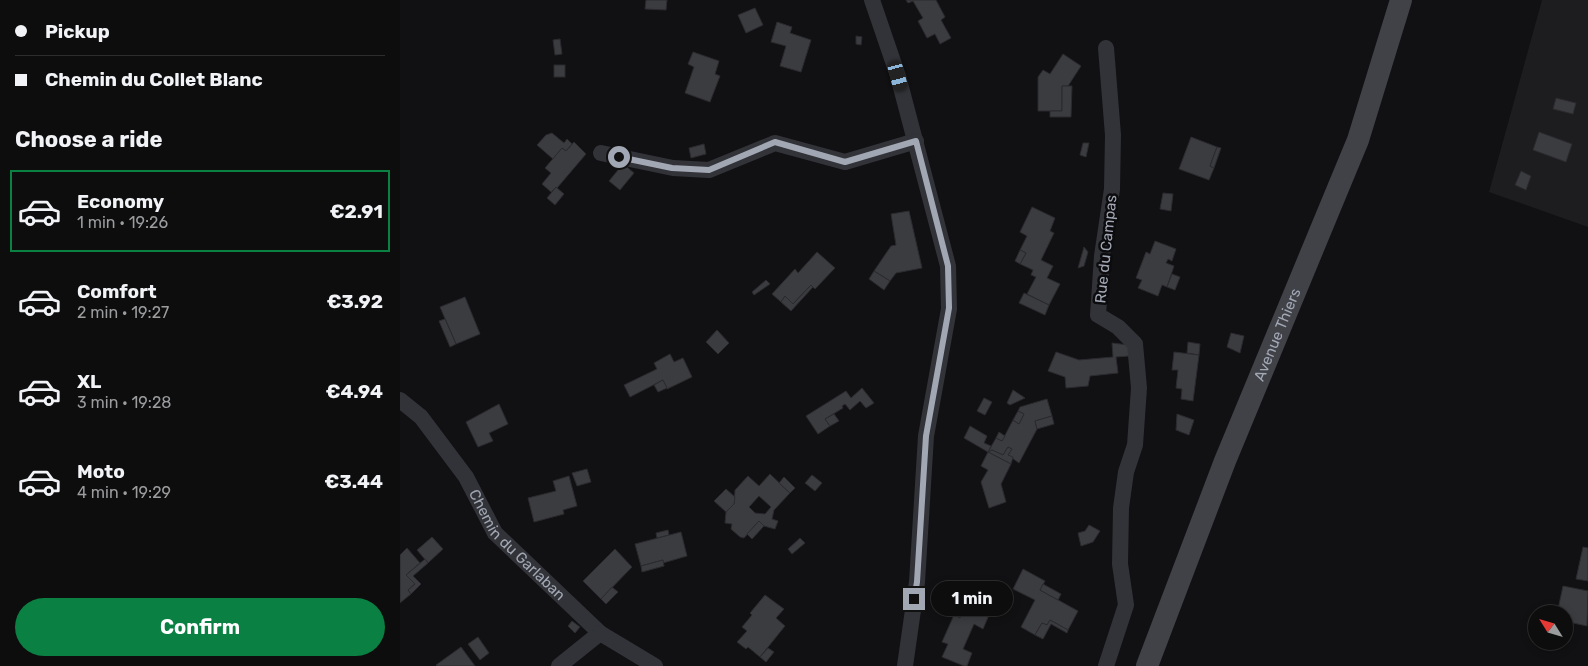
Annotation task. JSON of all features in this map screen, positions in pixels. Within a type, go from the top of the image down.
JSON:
[{"type":"main road","name":"Avenue Thiers","points":[[1146,666],[1225,461],[1358,140],[1401,0]]},
{"type":"street","points":[[872,0],[898,76],[948,266],[949,308],[926,436],[917,582],[904,666]]},
{"type":"street","name":"Rue du Campas","points":[[1106,48],[1113,135],[1112,190],[1102,256],[1098,315],[1118,326],[1135,344],[1139,388],[1135,445],[1126,472],[1122,508],[1120,564],[1126,605],[1106,666]]},
{"type":"street","points":[[601,153],[672,168],[709,170],[775,142],[845,162],[916,141]]},
{"type":"street","name":"Chemin du Garlaban","points":[[400,400],[421,417],[466,477],[495,533],[600,633],[655,666]]},
{"type":"street","points":[[559,666],[600,633]]},
{"type":"shaded area","points":[[1542,0],[1588,0],[1588,227],[1489,192]]},
{"type":"building","points":[[646,0],[667,0],[666,10],[645,9]]},
{"type":"building","points":[[906,0],[936,0],[945,17],[941,20],[951,38],[940,44],[935,34],[927,38],[918,21],[923,18],[913,1],[908,3]]},
{"type":"building","points":[[755,8],[763,25],[746,33],[738,15]]},
{"type":"building","points":[[777,22],[792,27],[790,33],[811,40],[801,72],[780,66],[786,46],[771,42]]},
{"type":"building","points":[[856,36],[862,37],[861,45],[856,44]]},
{"type":"building","points":[[560,39],[562,54],[555,55],[553,40]]},
{"type":"building","points":[[693,52],[719,61],[715,74],[720,76],[710,102],[685,93],[694,67],[688,64]]},
{"type":"building","points":[[1063,54],[1081,66],[1068,86],[1062,86],[1062,111],[1038,111],[1038,77],[1043,70],[1050,74]]},
{"type":"building","points":[[554,65],[565,65],[565,77],[554,77]]},
{"type":"building","points":[[1062,86],[1072,86],[1071,117],[1050,117],[1050,111],[1062,111]]},
{"type":"building","points":[[1556,98],[1576,103],[1573,114],[1553,109]]},
{"type":"building","points":[[1539,132],[1572,144],[1566,162],[1533,150]]},
{"type":"building","points":[[552,133],[564,143],[567,139],[572,144],[566,151],[562,148],[553,159],[537,145],[546,135]]},
{"type":"building","points":[[1191,137],[1217,147],[1210,166],[1214,168],[1209,180],[1179,169]]},
{"type":"building","points":[[574,142],[586,154],[557,188],[551,192],[542,184],[551,173],[545,168],[562,148],[566,151]]},
{"type":"building","points":[[1083,143],[1089,143],[1086,157],[1080,155]]},
{"type":"building","points":[[704,144],[706,154],[691,158],[689,148]]},
{"type":"building","points":[[1217,147],[1221,148],[1214,168],[1210,166]]},
{"type":"building","points":[[623,164],[634,173],[620,190],[609,181]]},
{"type":"building","points":[[1521,171],[1531,176],[1526,190],[1515,185]]},
{"type":"building","points":[[556,187],[564,194],[555,205],[547,198]]},
{"type":"building","points":[[1163,193],[1173,194],[1171,211],[1160,209]]},
{"type":"building","points":[[1032,207],[1055,218],[1050,231],[1054,233],[1041,260],[1053,266],[1047,278],[1060,284],[1049,305],[1027,294],[1036,277],[1031,275],[1033,270],[1020,264],[1026,253],[1020,250],[1027,236],[1020,232]]},
{"type":"building","points":[[909,211],[922,268],[896,273],[890,281],[874,271],[891,246],[896,245],[891,214]]},
{"type":"building","points":[[1155,241],[1176,249],[1172,261],[1168,259],[1166,263],[1174,266],[1167,287],[1162,285],[1158,296],[1138,288],[1142,280],[1136,278],[1146,252],[1150,254]]},
{"type":"building","points":[[1084,247],[1088,252],[1084,266],[1078,268]]},
{"type":"building","points":[[1020,250],[1026,253],[1020,264],[1015,261]]},
{"type":"building","points":[[817,252],[835,268],[815,289],[811,285],[793,304],[785,296],[781,302],[772,294],[795,269],[798,273]]},
{"type":"building","points":[[874,271],[890,281],[884,290],[869,279]]},
{"type":"building","points":[[1172,274],[1180,277],[1175,290],[1167,287]]},
{"type":"building","points":[[766,280],[770,284],[754,295],[752,292]]},
{"type":"building","points":[[811,285],[813,287],[791,311],[781,302],[785,296],[793,304]]},
{"type":"building","points":[[1024,293],[1049,305],[1045,315],[1019,303]]},
{"type":"building","points":[[465,297],[480,334],[456,344],[440,307]]},
{"type":"building","points":[[445,319],[456,344],[450,347],[439,321]]},
{"type":"building","points":[[717,330],[729,343],[718,354],[706,342]]},
{"type":"building","points":[[1231,333],[1244,336],[1240,353],[1227,347]]},
{"type":"building","points":[[1188,342],[1200,344],[1199,355],[1187,353]]},
{"type":"building","points":[[1112,343],[1129,345],[1129,356],[1116,357],[1118,373],[1090,376],[1088,386],[1066,388],[1065,377],[1048,371],[1056,352],[1079,360],[1113,357]]},
{"type":"building","points":[[1174,352],[1199,355],[1193,401],[1181,399],[1182,389],[1176,388],[1178,370],[1172,370]]},
{"type":"building","points":[[670,354],[674,362],[683,358],[692,377],[667,389],[663,380],[630,397],[624,385],[657,369],[654,363]]},
{"type":"building","points":[[663,380],[667,388],[658,392],[654,385]]},
{"type":"building","points":[[862,388],[874,403],[866,408],[860,401],[850,410],[845,404],[842,406],[843,408],[825,419],[830,426],[818,434],[806,416],[846,391],[851,398]]},
{"type":"building","points":[[1013,390],[1025,398],[1010,405],[1007,403]]},
{"type":"building","points":[[984,398],[992,402],[985,415],[977,411]]},
{"type":"building","points":[[1047,399],[1052,416],[1035,421],[1037,429],[1019,463],[1008,455],[1012,449],[1008,447],[1003,455],[992,450],[988,452],[996,438],[1002,441],[1013,420],[1019,424],[1024,414],[1018,411],[1020,407]]},
{"type":"building","points":[[499,404],[508,424],[489,433],[493,441],[478,447],[466,422]]},
{"type":"building","points":[[1018,411],[1024,414],[1019,424],[1013,420]]},
{"type":"building","points":[[834,414],[839,421],[830,426],[825,419]]},
{"type":"building","points":[[1177,414],[1194,420],[1189,435],[1176,430]]},
{"type":"building","points":[[1052,416],[1054,424],[1037,429],[1035,421]]},
{"type":"building","points":[[970,426],[987,436],[984,443],[991,446],[988,452],[964,438]]},
{"type":"building","points":[[999,432],[1005,436],[1002,441],[996,438]]},
{"type":"building","points":[[1008,447],[1012,449],[1008,455],[1013,457],[1011,464],[988,452],[992,450],[1003,455]]},
{"type":"building","points":[[988,452],[1011,464],[1001,484],[1006,502],[989,508],[981,482],[988,470],[981,466]]},
{"type":"building","points":[[587,469],[591,482],[577,486],[572,473]]},
{"type":"building","points":[[770,474],[790,493],[774,510],[772,519],[778,521],[775,529],[764,526],[759,521],[744,538],[740,537],[731,529],[732,524],[725,523],[726,512],[734,504],[735,490],[748,476],[759,486]],"holes":[[[759,496],[771,507],[765,514],[755,513],[749,507]]]},
{"type":"building","points":[[812,475],[822,483],[815,491],[805,483]]},
{"type":"building","points":[[569,476],[577,506],[563,510],[564,514],[534,522],[528,498],[556,491],[553,481]]},
{"type":"building","points":[[784,477],[795,488],[790,493],[779,483]]},
{"type":"building","points":[[726,489],[735,497],[734,504],[726,512],[714,501]]},
{"type":"building","points":[[759,521],[764,526],[752,539],[747,534]]},
{"type":"building","points":[[1089,525],[1100,531],[1093,542],[1081,546],[1078,533],[1085,531]]},
{"type":"building","points":[[668,530],[669,535],[657,538],[656,533]]},
{"type":"building","points":[[681,532],[687,556],[663,563],[663,560],[641,566],[635,544]]},
{"type":"building","points":[[432,537],[443,549],[428,563],[417,550]]},
{"type":"building","points":[[800,538],[805,543],[792,554],[788,549]]},
{"type":"building","points":[[1583,547],[1588,548],[1588,581],[1576,579]]},
{"type":"building","points":[[407,548],[420,563],[406,575],[415,584],[408,590],[411,594],[400,603],[400,555]]},
{"type":"building","points":[[615,549],[632,567],[601,599],[583,581]]},
{"type":"building","points":[[425,559],[428,563],[413,576],[421,584],[411,594],[408,590],[415,584],[406,575]]},
{"type":"building","points":[[663,560],[664,566],[642,572],[641,566]]},
{"type":"building","points":[[1023,569],[1045,581],[1040,590],[1078,611],[1068,630],[1050,620],[1047,625],[1042,623],[1035,635],[1021,627],[1035,600],[1013,589]]},
{"type":"building","points":[[1043,584],[1061,594],[1058,600],[1040,590]]},
{"type":"building","points":[[1563,586],[1588,591],[1587,626],[1573,623],[1573,605],[1559,605]]},
{"type":"building","points":[[612,587],[618,592],[606,604],[601,599]]},
{"type":"building","points":[[765,595],[784,609],[776,618],[785,626],[760,657],[748,647],[746,649],[737,642],[747,631],[742,627],[752,615],[750,613]]},
{"type":"building","points":[[962,595],[969,598],[960,618],[954,615]]},
{"type":"building","points":[[969,598],[992,608],[983,629],[974,624],[963,649],[972,653],[967,666],[964,666],[942,657],[948,644],[942,642],[954,615],[960,618]]},
{"type":"building","points":[[1050,620],[1068,630],[1067,633],[1051,624],[1043,639],[1035,635],[1042,623],[1047,625]]},
{"type":"building","points":[[572,621],[580,627],[575,633],[568,626]]},
{"type":"building","points":[[478,637],[489,653],[480,660],[468,644]]},
{"type":"building","points":[[461,647],[475,666],[436,665]]},
{"type":"building","points":[[768,648],[774,652],[766,662],[760,657]]},
{"type":"route","points":[[619,157],[672,168],[709,170],[775,142],[845,162],[916,141],[948,266],[949,308],[926,436],[917,582],[914,599]]}]
